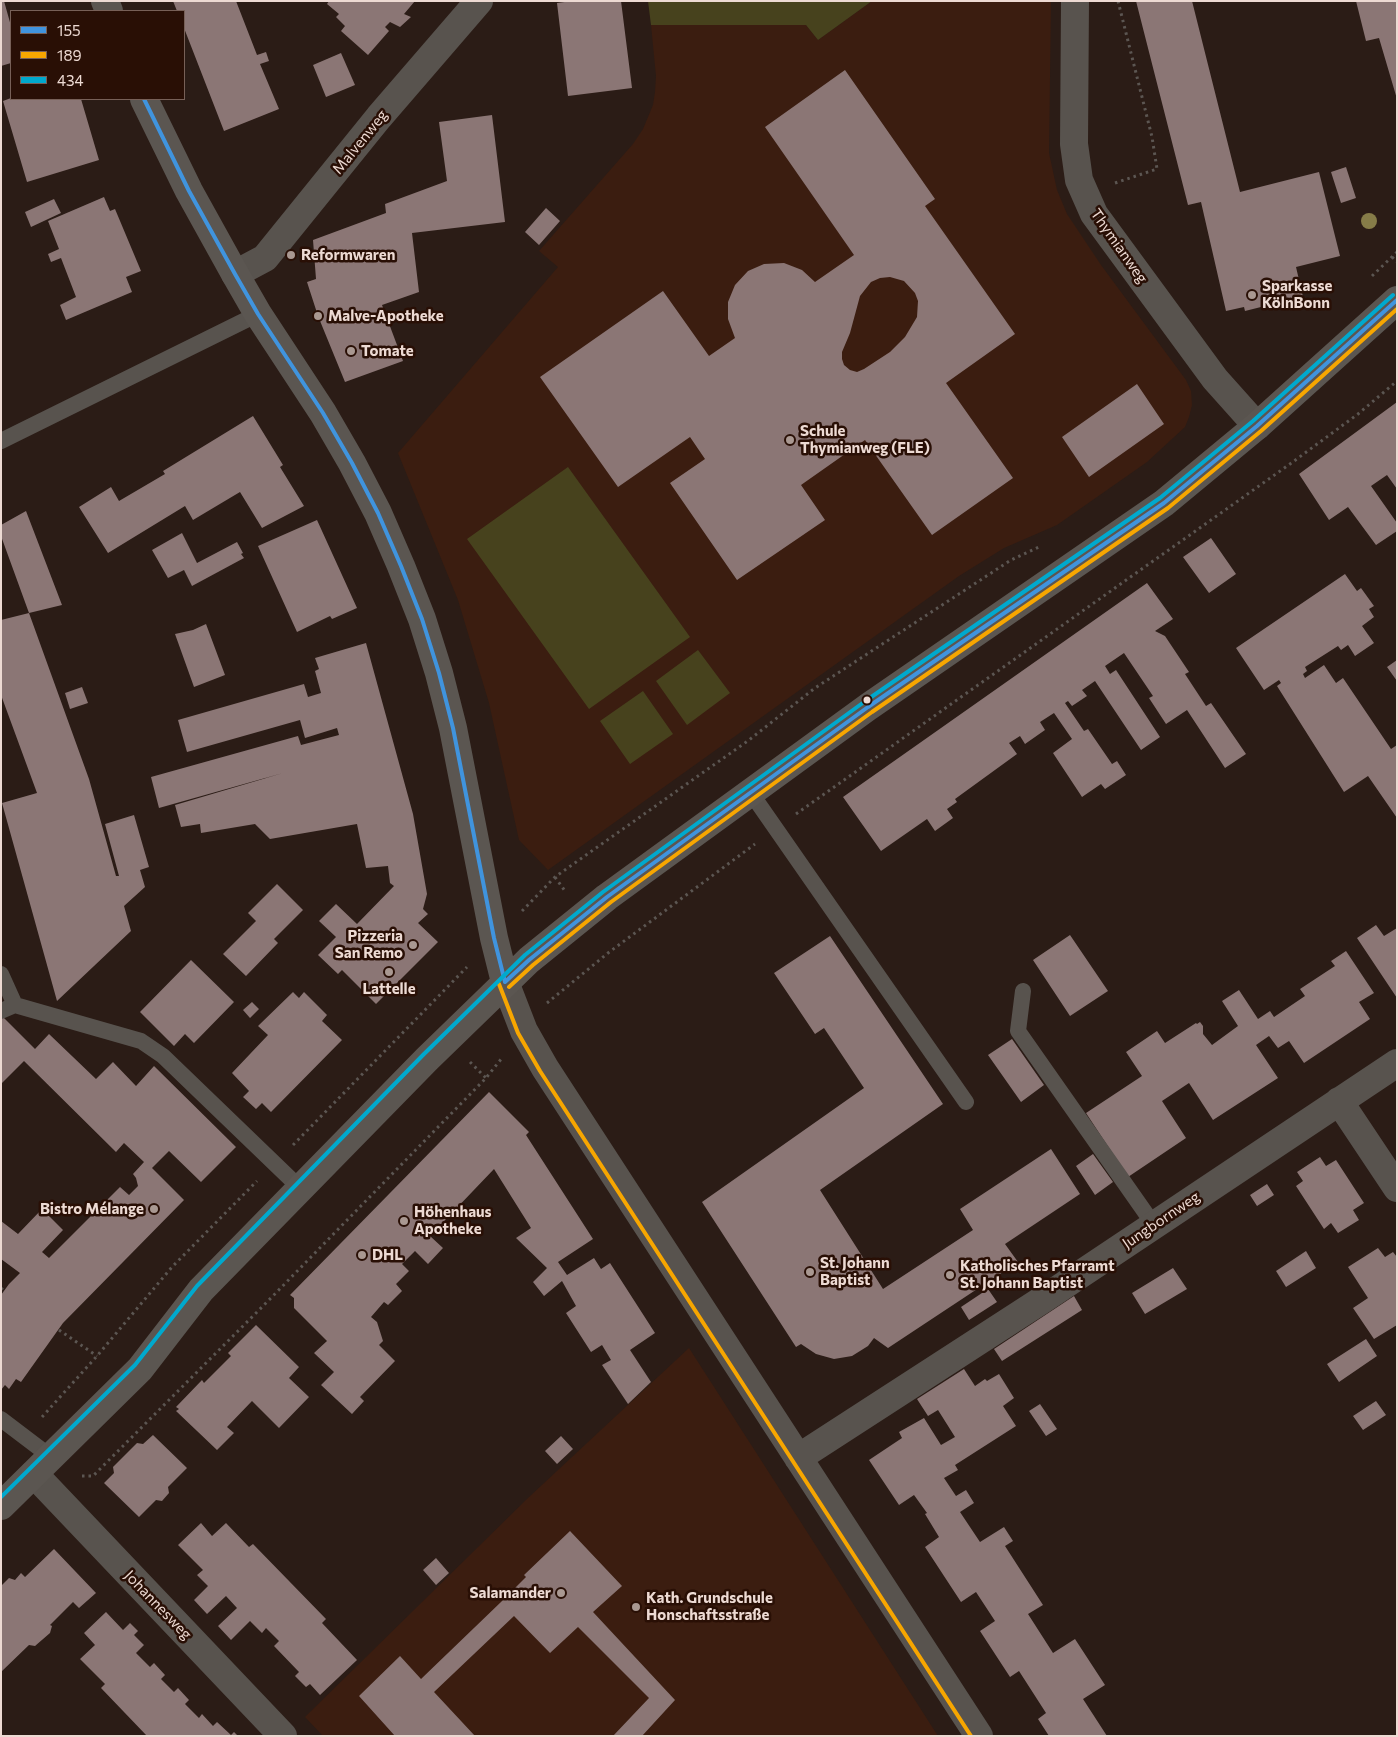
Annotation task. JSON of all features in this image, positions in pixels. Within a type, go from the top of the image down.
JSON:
[{"type":"street","name":"Malvenweg","points":[[235,274],[265,258],[379,118],[479,1]]},
{"type":"street","name":"Thymianweg","points":[[1075,1],[1074,144],[1079,180],[1094,214],[1215,379],[1257,426]]},
{"type":"street","points":[[144,100],[189,191],[235,274],[352,463],[389,539],[422,619],[439,673],[453,728],[494,938],[505,982],[524,1031],[550,1076],[979,1736]]},
{"type":"street","points":[[1,1506],[140,1369],[200,1290],[427,1059],[529,960],[607,897],[868,708],[1164,503],[1257,426],[1397,300]]},
{"type":"street","name":"Jungbornweg","points":[[798,1458],[1397,1063]]},
{"type":"street","points":[[1339,1101],[1397,1188]]},
{"type":"street","name":"Johannesweg","points":[[43,1466],[283,1736]]},
{"type":"lane","points":[[1,441],[258,314]]},
{"type":"lane","points":[[751,793],[966,1102]]},
{"type":"lane","points":[[1,974],[8,1008],[141,1041],[163,1056],[300,1188]]},
{"type":"lane","points":[[1023,991],[1018,1031],[1154,1225]]},
{"type":"lane","points":[[1,1419],[43,1466]]},
{"type":"path","points":[[1086,194],[1157,169],[1152,138],[1118,1]]},
{"type":"path","points":[[1392,257],[1397,262]]},
{"type":"path","points":[[43,1466],[93,1476],[267,1302],[486,1078],[549,1001],[608,953],[776,829],[1290,464],[1358,414],[1397,381]]},
{"type":"path","points":[[494,938],[555,877],[749,740],[815,688],[974,584]]},
{"type":"path","points":[[59,1330],[97,1356]]},
{"type":"shaded area","points":[[648,1],[872,1],[818,40],[806,25],[651,25]]},
{"type":"shaded area","name":"Schule Thymianweg (FLE)","points":[[872,1],[1051,1],[1049,153],[1057,190],[1067,214],[1101,265],[1186,380],[1191,391],[1192,405],[1189,417],[1185,427],[1147,462],[1057,525],[1004,548],[959,576],[548,870],[519,840],[489,703],[458,600],[398,453],[558,267],[539,251],[633,144],[643,129],[653,105],[655,92],[656,76],[651,25],[806,25],[818,40]]},
{"type":"shaded area","points":[[568,467],[690,637],[589,709],[467,539]]},
{"type":"shaded area","points":[[698,650],[730,693],[687,725],[656,681]]},
{"type":"shaded area","points":[[643,691],[673,734],[630,764],[600,721]]},
{"type":"shaded area","name":"Kath. Grundschule Honschaftsstraße","points":[[689,1348],[938,1736],[323,1736],[305,1717],[528,1498]]},
{"type":"building","points":[[1,1],[4,1],[10,22],[10,63],[1,66]]},
{"type":"building","points":[[173,1],[236,1],[257,55],[266,52],[269,61],[260,64],[279,109],[224,131],[185,31],[185,10],[177,10]]},
{"type":"building","points":[[329,1],[415,1],[404,14],[411,17],[400,27],[390,22],[385,27],[389,31],[368,55],[341,31],[345,26],[336,17],[339,14],[327,4]]},
{"type":"building","points":[[572,1],[621,1],[632,88],[568,96],[557,3]]},
{"type":"building","points":[[1136,1],[1192,1],[1240,192],[1319,172],[1340,256],[1296,267],[1304,301],[1278,307],[1277,303],[1245,311],[1244,307],[1226,311],[1201,202],[1188,205]]},
{"type":"building","points":[[1356,1],[1397,1],[1397,99],[1379,38],[1366,41]]},
{"type":"building","points":[[341,53],[355,85],[326,97],[313,65]]},
{"type":"building","points":[[845,70],[935,199],[925,206],[1015,334],[946,383],[1013,478],[932,535],[865,440],[801,485],[825,520],[737,580],[670,483],[705,459],[690,437],[618,487],[540,377],[663,291],[709,356],[735,338],[728,319],[728,302],[735,285],[748,271],[764,264],[784,263],[802,270],[815,282],[854,255],[765,127]],"holes":[[[890,277],[904,281],[915,293],[918,301],[917,317],[905,337],[890,352],[864,369],[857,372],[850,370],[844,365],[842,352],[850,333],[860,296],[871,282],[880,278]]]},
{"type":"building","points":[[10,98],[10,100],[81,100],[99,160],[27,182],[3,101]]},
{"type":"building","points":[[492,115],[505,222],[412,233],[419,292],[382,305],[403,361],[345,382],[318,316],[307,282],[316,279],[313,240],[386,213],[385,204],[447,181],[439,122]]},
{"type":"building","points":[[1346,167],[1356,198],[1341,203],[1331,172]]},
{"type":"building","points":[[104,197],[110,211],[115,209],[141,271],[126,277],[132,292],[66,320],[60,305],[76,297],[61,258],[51,262],[48,254],[59,249],[48,221]]},
{"type":"building","points":[[54,199],[61,213],[31,227],[25,212]]},
{"type":"building","points":[[546,208],[560,221],[539,245],[525,232]]},
{"type":"building","points":[[1137,384],[1164,424],[1089,477],[1062,437]]},
{"type":"building","points":[[1397,402],[1397,489],[1387,475],[1371,486],[1397,523],[1397,531],[1376,545],[1348,507],[1329,520],[1299,474]]},
{"type":"building","points":[[253,416],[283,465],[280,467],[304,506],[262,528],[240,492],[193,520],[185,506],[108,553],[79,507],[111,487],[119,501],[165,474],[163,471]]},
{"type":"building","points":[[26,511],[62,605],[29,613],[1,536],[1,525]]},
{"type":"building","points":[[317,520],[357,608],[332,619],[330,616],[297,632],[258,546]]},
{"type":"building","points":[[182,533],[197,563],[237,542],[244,558],[192,586],[184,570],[168,578],[152,550]]},
{"type":"building","points":[[1211,538],[1236,574],[1209,593],[1183,557]]},
{"type":"building","points":[[1345,574],[1357,591],[1361,588],[1374,606],[1369,609],[1374,617],[1362,626],[1374,643],[1355,656],[1348,645],[1341,650],[1338,646],[1305,667],[1307,671],[1303,674],[1305,678],[1324,665],[1336,683],[1343,678],[1391,749],[1397,745],[1397,818],[1368,776],[1344,792],[1277,686],[1281,683],[1279,680],[1264,690],[1236,648]]},
{"type":"building","points":[[1147,583],[1173,619],[1155,631],[1165,636],[1189,672],[1185,674],[1206,706],[1211,703],[1246,754],[1225,768],[1187,710],[1166,724],[1149,698],[1153,696],[1124,653],[1105,666],[1110,674],[1116,670],[1160,737],[1141,750],[1095,681],[1082,690],[1087,696],[1072,706],[1068,701],[1065,703],[1084,731],[1088,729],[1112,764],[1117,761],[1126,775],[1105,789],[1101,784],[1082,797],[1053,753],[1072,739],[1054,713],[1040,722],[1045,730],[1025,744],[1020,736],[1009,743],[1017,754],[955,799],[957,802],[947,809],[953,818],[935,831],[927,819],[881,851],[843,797]]},
{"type":"building","points":[[29,613],[89,779],[116,876],[119,876],[105,824],[134,815],[149,867],[140,870],[145,887],[124,906],[131,931],[57,1001],[2,803],[37,793],[1,695],[1,620]]},
{"type":"building","points":[[206,624],[225,675],[194,687],[175,634],[193,630]]},
{"type":"building","points":[[366,643],[413,814],[427,894],[423,909],[428,914],[418,923],[438,942],[376,1004],[342,970],[338,974],[318,955],[336,937],[319,921],[336,904],[357,924],[394,886],[390,883],[388,866],[366,868],[357,824],[270,839],[255,824],[201,833],[200,824],[181,827],[175,805],[283,773],[159,808],[151,777],[298,736],[301,745],[339,735],[337,728],[305,738],[300,720],[187,752],[178,720],[304,684],[308,697],[321,693],[315,671],[319,669],[315,658]]},
{"type":"building","points":[[1397,660],[1397,681],[1387,667]]},
{"type":"building","points":[[82,687],[88,703],[70,709],[65,693]]},
{"type":"building","points":[[277,884],[303,910],[274,939],[278,943],[246,976],[223,954],[256,921],[248,913]]},
{"type":"building","points":[[1376,925],[1384,936],[1397,928],[1397,998],[1357,938]]},
{"type":"building","points":[[1070,935],[1108,991],[1070,1016],[1033,960]]},
{"type":"building","points":[[830,936],[943,1104],[820,1190],[883,1289],[973,1230],[960,1209],[1051,1149],[1080,1194],[1005,1244],[1018,1262],[888,1348],[874,1338],[868,1346],[852,1356],[834,1359],[816,1354],[801,1344],[796,1347],[702,1202],[864,1088],[824,1028],[815,1034],[774,973]]},
{"type":"building","points":[[1346,951],[1374,993],[1359,1002],[1370,1019],[1304,1063],[1289,1041],[1278,1048],[1269,1036],[1256,1045],[1278,1078],[1213,1120],[1189,1083],[1162,1101],[1186,1138],[1128,1177],[1086,1113],[1142,1076],[1126,1052],[1157,1031],[1165,1043],[1200,1022],[1203,1026],[1203,1034],[1212,1045],[1238,1026],[1222,1001],[1239,990],[1258,1019],[1270,1011],[1274,1017],[1305,996],[1300,989],[1335,966],[1331,961]]},
{"type":"building","points":[[191,960],[234,1002],[194,1043],[185,1034],[174,1046],[140,1012]]},
{"type":"building","points":[[293,992],[299,998],[304,992],[327,1015],[322,1021],[342,1040],[271,1112],[262,1103],[256,1109],[243,1097],[249,1091],[232,1073],[268,1035],[258,1026]]},
{"type":"building","points":[[252,1002],[259,1009],[250,1018],[243,1010]]},
{"type":"building","points":[[2,1016],[35,1049],[49,1034],[96,1079],[113,1062],[136,1086],[154,1066],[236,1147],[201,1182],[169,1151],[152,1168],[184,1200],[63,1323],[21,1382],[16,1379],[9,1389],[5,1385],[1,1390],[1,1295],[20,1273],[1,1259],[1,1221],[18,1234],[42,1209],[63,1230],[42,1252],[49,1258],[120,1187],[129,1195],[138,1186],[133,1174],[144,1162],[124,1143],[116,1152],[24,1061],[1,1084]]},
{"type":"building","points":[[1012,1039],[1044,1085],[1021,1102],[988,1055]]},
{"type":"building","points":[[489,1092],[529,1132],[526,1135],[593,1239],[558,1262],[567,1275],[594,1258],[601,1269],[610,1263],[655,1333],[630,1350],[651,1382],[628,1404],[602,1365],[611,1360],[602,1345],[591,1352],[566,1313],[576,1306],[562,1281],[544,1296],[533,1282],[547,1268],[516,1238],[531,1228],[494,1169],[430,1236],[443,1248],[428,1264],[415,1251],[402,1264],[409,1271],[396,1284],[402,1291],[388,1305],[384,1302],[371,1317],[377,1322],[383,1341],[379,1345],[395,1361],[360,1397],[364,1401],[352,1414],[321,1385],[334,1372],[314,1353],[327,1341],[294,1308],[294,1298],[290,1295]]},
{"type":"building","points":[[1093,1154],[1113,1182],[1095,1195],[1076,1166]]},
{"type":"building","points":[[1320,1157],[1326,1166],[1336,1160],[1364,1203],[1353,1210],[1359,1220],[1338,1233],[1331,1223],[1324,1229],[1296,1186],[1303,1181],[1297,1172]]},
{"type":"building","points":[[1267,1184],[1274,1195],[1257,1206],[1250,1195]]},
{"type":"building","points":[[1378,1248],[1385,1257],[1393,1252],[1397,1257],[1397,1325],[1374,1339],[1353,1308],[1368,1298],[1348,1267]]},
{"type":"building","points":[[1306,1251],[1316,1268],[1286,1287],[1276,1271]]},
{"type":"building","points":[[1173,1268],[1187,1289],[1145,1314],[1132,1293]]},
{"type":"building","points":[[988,1289],[997,1302],[969,1320],[961,1307]]},
{"type":"building","points":[[1074,1296],[1082,1310],[1002,1361],[994,1349]]},
{"type":"building","points":[[256,1325],[299,1367],[289,1378],[309,1397],[279,1428],[252,1401],[227,1427],[234,1433],[217,1450],[176,1411],[179,1409],[176,1407],[202,1380],[204,1383],[231,1356],[228,1353]]},
{"type":"building","points":[[1366,1339],[1377,1356],[1339,1382],[1327,1364]]},
{"type":"building","points":[[964,1369],[975,1386],[985,1379],[987,1381],[999,1374],[1014,1398],[1003,1406],[1016,1426],[955,1465],[958,1470],[944,1478],[956,1496],[966,1490],[974,1503],[960,1512],[980,1542],[1004,1527],[1013,1541],[1005,1546],[1043,1605],[1028,1614],[1053,1653],[1075,1639],[1105,1685],[1083,1699],[1107,1736],[1049,1736],[1038,1719],[1046,1713],[1019,1671],[1010,1677],[980,1631],[995,1621],[976,1592],[961,1602],[925,1547],[939,1537],[925,1514],[927,1513],[914,1495],[899,1505],[869,1460],[902,1438],[899,1432],[924,1418],[941,1445],[955,1437],[938,1410],[928,1416],[917,1399]]},
{"type":"building","points":[[1376,1401],[1386,1415],[1363,1430],[1353,1416]]},
{"type":"building","points":[[1040,1404],[1057,1429],[1046,1436],[1029,1411]]},
{"type":"building","points":[[153,1435],[187,1468],[168,1487],[169,1493],[162,1501],[156,1500],[139,1517],[104,1483],[114,1473],[113,1467],[137,1443],[143,1444]]},
{"type":"building","points":[[561,1436],[573,1449],[557,1464],[545,1451]]},
{"type":"building","points":[[201,1523],[212,1536],[226,1523],[249,1547],[253,1544],[326,1619],[322,1623],[357,1660],[320,1695],[310,1684],[306,1687],[295,1676],[299,1672],[274,1646],[279,1641],[266,1628],[262,1633],[250,1621],[231,1640],[218,1626],[237,1608],[226,1596],[207,1614],[194,1600],[208,1586],[197,1575],[203,1570],[178,1545]]},
{"type":"building","points":[[570,1531],[622,1586],[593,1612],[675,1700],[642,1736],[613,1736],[649,1698],[578,1627],[550,1653],[514,1616],[434,1692],[475,1736],[395,1736],[359,1696],[400,1656],[421,1679],[501,1602],[526,1577],[524,1575]]},
{"type":"building","points":[[54,1549],[96,1593],[79,1608],[73,1602],[50,1625],[52,1626],[50,1633],[35,1646],[29,1645],[1,1672],[1,1586],[9,1578],[15,1580],[21,1573],[25,1577]]},
{"type":"building","points":[[436,1558],[449,1573],[436,1585],[423,1570]]},
{"type":"building","points":[[106,1612],[123,1630],[130,1623],[138,1631],[134,1635],[144,1645],[136,1653],[150,1667],[154,1663],[165,1675],[161,1679],[174,1692],[178,1688],[189,1700],[185,1704],[199,1718],[202,1714],[213,1726],[217,1722],[231,1735],[234,1732],[238,1736],[147,1736],[101,1688],[105,1684],[80,1659],[95,1645],[84,1633]]},
{"type":"transit line","name":"155","points":[[144,100],[189,191],[235,274],[258,314],[323,413],[352,463],[378,513],[401,566],[422,619],[439,673],[453,728],[494,938],[505,982]]},
{"type":"transit line","name":"434","points":[[1,1497],[135,1365],[197,1286],[423,1055],[525,955],[603,892],[864,702],[1160,498],[1253,421],[1393,295]]},
{"type":"transit line","name":"155","points":[[505,982],[529,960],[607,897],[868,707],[1164,503],[1257,426],[1397,300]]},
{"type":"transit line","name":"189","points":[[509,987],[533,965],[611,902],[872,712],[1168,508],[1261,431],[1397,309]]},
{"type":"transit line","name":"189","points":[[499,984],[518,1033],[540,1071],[971,1736]]},
{"type":"place","name":"Reformwaren","points":[[291,255]]},
{"type":"place","name":"Sparkasse KölnBonn","points":[[1252,295]]},
{"type":"place","name":"Malve-Apotheke","points":[[318,316]]},
{"type":"place","name":"Tomate","points":[[351,351]]},
{"type":"place","name":"Schule Thymianweg (FLE)","points":[[790,440]]},
{"type":"place","name":"Pizzeria San Remo","points":[[413,945]]},
{"type":"place","name":"Lattelle","points":[[389,972]]},
{"type":"place","name":"Bistro Mélange","points":[[154,1209]]},
{"type":"place","name":"Höhenhaus Apotheke","points":[[404,1221]]},
{"type":"place","name":"DHL","points":[[362,1255]]},
{"type":"place","name":"St. Johann Baptist","points":[[810,1272]]},
{"type":"place","name":"Katholisches Pfarramt St. Johann Baptist","points":[[950,1275]]},
{"type":"place","name":"Salamander","points":[[561,1593]]},
{"type":"place","name":"Kath. Grundschule Honschaftsstraße","points":[[636,1607]]}]
